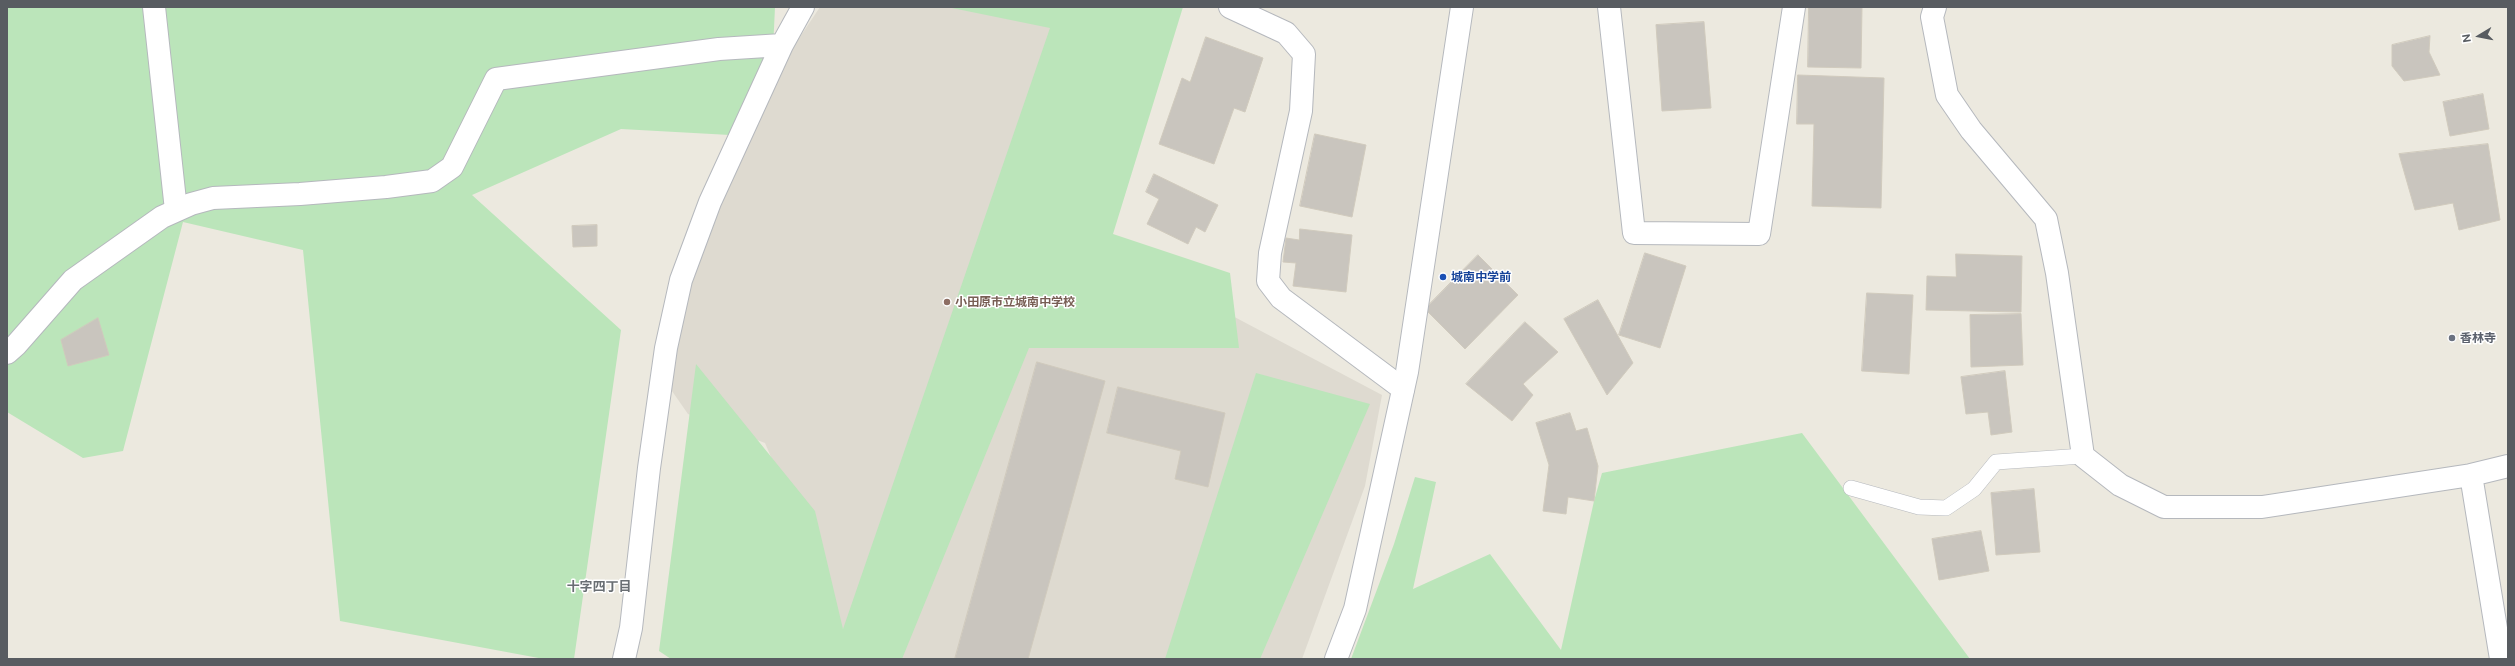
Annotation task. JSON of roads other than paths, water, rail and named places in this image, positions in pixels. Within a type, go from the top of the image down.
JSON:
[{"type":"street","points":[[154,7],[176,210]]},
{"type":"street","points":[[624,659],[631,628],[649,468],[666,348],[681,280],[710,202],[782,45],[803,7]]},
{"type":"street","points":[[1230,7],[1286,33],[1304,54],[1301,112],[1270,253],[1268,281],[1281,298],[1404,389]]},
{"type":"street","points":[[1336,659],[1355,609],[1404,389],[1462,7]]},
{"type":"street","points":[[1609,7],[1634,233],[1759,234],[1794,7]]},
{"type":"street","points":[[1935,7],[1932,17],[1947,96],[1971,130],[2046,219],[2057,273],[2083,456],[2120,485],[2164,507],[2262,506],[2471,475],[2508,466]]},
{"type":"street","points":[[7,353],[16,345],[73,280],[162,217],[176,210],[213,198],[300,194],[386,187],[432,181],[452,167],[496,79],[719,49],[782,45]]},
{"type":"street","points":[[2471,475],[2501,659]]},
{"type":"lane","points":[[1851,488],[1919,507],[1946,508],[1974,489],[1996,462],[2083,456]]},
{"type":"place","name":"城南中学前","points":[[1443,277]]},
{"type":"place","name":"小田原市立城南中学校","points":[[947,302]]},
{"type":"place","name":"香林寺","points":[[2452,338]]},
{"type":"district","name":"十字四丁目","points":[[599,587]]}]
